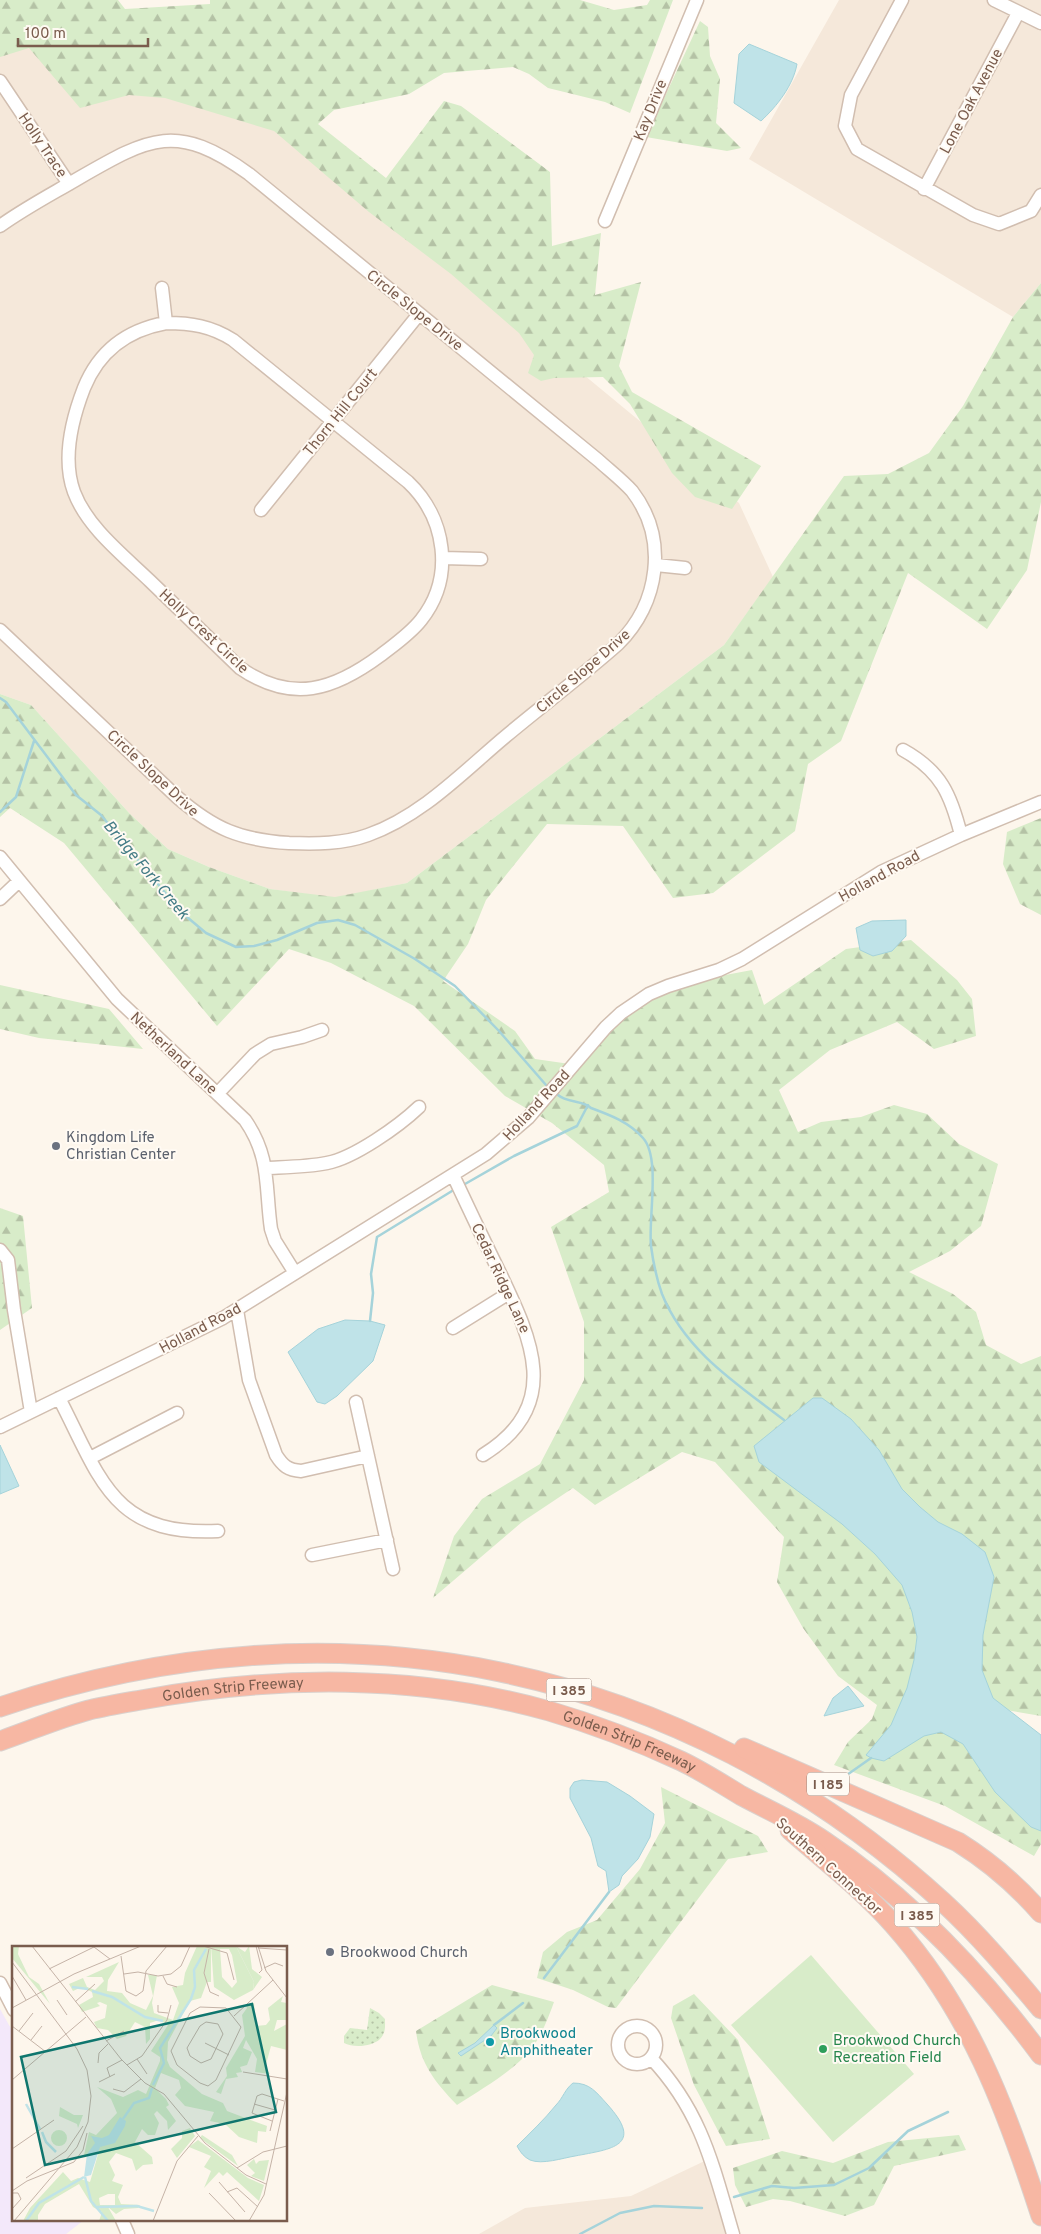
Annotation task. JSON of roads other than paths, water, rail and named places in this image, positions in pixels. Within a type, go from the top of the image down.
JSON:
[{"type":"highway","name":"Golden Strip Freeway","points":[[0,1707],[65,1686],[125,1671],[216,1658],[305,1652],[379,1654],[474,1666],[593,1696],[647,1715],[716,1746],[758,1767],[832,1812],[908,1870],[945,1904],[985,1943],[1041,2009]]},
{"type":"highway","name":"Golden Strip Freeway","points":[[0,1741],[89,1710],[213,1688],[352,1681],[414,1686],[493,1698],[548,1711],[602,1729],[682,1762],[764,1808],[785,1816],[827,1843],[905,1904],[943,1939],[1009,2011],[1041,2055]]},
{"type":"highway","name":"I 185","points":[[593,1696],[645,1707],[752,1751],[958,1842],[985,1859],[1008,1877],[1041,1913]]},
{"type":"highway","name":"Southern Connector","points":[[764,1808],[854,1884],[893,1924],[927,1967],[957,2011],[982,2058],[1003,2106],[1041,2216]]},
{"type":"street","name":"Kay Drive","points":[[605,221],[697,0]]},
{"type":"street","points":[[902,0],[851,96],[845,126],[857,149],[973,216],[999,224],[1032,211],[1041,195]]},
{"type":"street","points":[[994,0],[1041,23]]},
{"type":"street","name":"Lone Oak Avenue","points":[[924,189],[1018,13]]},
{"type":"street","name":"Holly Trace","points":[[0,82],[69,184]]},
{"type":"street","name":"Circle Slope Drive","points":[[0,226],[120,154],[143,144],[167,141],[199,145],[224,155],[598,460],[626,485],[638,501],[647,518],[654,546],[656,565],[652,589],[644,609],[636,624],[618,644],[429,800],[382,829],[360,837],[336,842],[310,844],[263,840],[231,833],[206,821],[176,797],[0,630]]},
{"type":"street","points":[[162,288],[166,322]]},
{"type":"street","name":"Thorn Hill Court","points":[[261,510],[419,314]]},
{"type":"street","name":"Holly Crest Circle","points":[[166,322],[196,324],[224,334],[332,421],[408,482],[420,496],[434,520],[440,538],[443,558],[438,585],[431,604],[421,620],[392,647],[348,677],[321,688],[307,690],[286,688],[265,683],[240,668],[94,524],[79,503],[70,475],[69,456],[73,424],[83,391],[95,367],[109,348],[142,328],[166,322]]},
{"type":"street","points":[[443,558],[481,560]]},
{"type":"street","points":[[656,565],[685,568]]},
{"type":"street","points":[[904,750],[926,764],[940,780],[953,803],[961,835]]},
{"type":"street","name":"Holland Road","points":[[0,1427],[162,1350],[237,1310],[486,1154],[519,1127],[606,1027],[620,1013],[640,998],[661,988],[719,970],[742,959],[881,872],[961,835],[1041,802]]},
{"type":"street","name":"Netherland Lane","points":[[0,857],[116,999],[245,1120],[256,1136],[263,1152],[271,1229],[275,1241],[295,1273]]},
{"type":"street","points":[[0,899],[19,881]]},
{"type":"street","points":[[218,1093],[255,1054],[271,1044],[302,1038],[322,1030]]},
{"type":"street","points":[[266,1168],[312,1165],[342,1159],[407,1119],[419,1107]]},
{"type":"street","name":"Cedar Ridge Lane","points":[[452,1175],[524,1324],[531,1345],[534,1366],[533,1386],[527,1406],[516,1426],[499,1445],[484,1455]]},
{"type":"street","points":[[0,1250],[8,1260],[14,1310],[31,1412]]},
{"type":"street","points":[[453,1328],[509,1293]]},
{"type":"street","points":[[237,1310],[249,1380],[280,1463],[290,1470],[301,1471],[368,1456]]},
{"type":"street","points":[[59,1398],[90,1458],[112,1494],[125,1508],[156,1526],[173,1530],[218,1531]]},
{"type":"street","points":[[356,1402],[393,1569]]},
{"type":"street","points":[[90,1458],[177,1413]]},
{"type":"street","points":[[312,1555],[387,1540]]},
{"type":"street","points":[[0,1985],[12,2006]]},
{"type":"street","points":[[651,2058],[665,2073],[694,2115],[714,2165],[733,2234]]},
{"type":"street","points":[[123,2222],[128,2234]]},
{"type":"water","points":[[749,44],[797,64],[792,80],[784,95],[761,121],[734,103],[739,54]]},
{"type":"water","points":[[906,920],[906,936],[892,951],[873,956],[860,950],[856,928],[872,921]]},
{"type":"water","points":[[345,1320],[370,1321],[385,1325],[373,1361],[337,1396],[325,1404],[317,1402],[288,1352],[318,1329]]},
{"type":"water","points":[[813,1398],[822,1398],[851,1419],[879,1450],[902,1489],[920,1507],[938,1522],[962,1534],[985,1552],[994,1577],[983,1635],[982,1670],[993,1698],[1041,1735],[1041,1831],[1031,1827],[995,1792],[963,1744],[941,1732],[924,1736],[884,1761],[866,1755],[891,1725],[907,1688],[917,1637],[912,1612],[902,1585],[875,1554],[842,1524],[759,1462],[754,1446]]},
{"type":"water","points":[[0,1445],[19,1486],[0,1494]]},
{"type":"water","points":[[848,1686],[864,1706],[824,1716],[833,1698]]},
{"type":"water","points":[[582,1780],[607,1782],[654,1814],[650,1837],[638,1859],[622,1876],[619,1885],[609,1892],[606,1871],[598,1866],[591,1838],[570,1798],[570,1788],[574,1782]]},
{"type":"water","points":[[494,2025],[497,2028],[491,2036],[461,2056],[458,2053],[475,2043]]},
{"type":"water","points":[[573,2083],[588,2086],[607,2104],[618,2118],[623,2129],[623,2137],[619,2143],[601,2151],[546,2161],[528,2159],[517,2146],[547,2116]]},
{"type":"waterway","name":"Bridge Fork Creek","points":[[0,698],[6,702],[76,795],[101,815],[181,912],[206,933],[236,947],[254,946],[277,940],[317,923],[338,920],[355,925],[415,959],[455,986],[499,1031],[546,1085]]},
{"type":"waterway","points":[[0,812],[16,797],[34,741]]},
{"type":"waterway","name":"Bridge Fork Creek","points":[[558,1095],[562,1098],[588,1105],[619,1120],[638,1132],[643,1138],[648,1147],[653,1174],[651,1246],[662,1294],[684,1333],[698,1349],[714,1365],[784,1420]]},
{"type":"waterway","points":[[465,1184],[514,1156],[577,1126],[588,1105]]},
{"type":"waterway","points":[[370,1321],[373,1293],[371,1274],[377,1237],[452,1191]]},
{"type":"waterway","points":[[844,1777],[871,1758]]},
{"type":"waterway","points":[[544,1978],[609,1892]]},
{"type":"waterway","points":[[494,2025],[523,2003]]},
{"type":"waterway","points":[[734,2197],[772,2186],[794,2188],[834,2185],[869,2168],[908,2131],[948,2112]]},
{"type":"waterway","points":[[580,2234],[620,2213],[654,2206],[702,2208]]},
{"type":"place","name":"Kingdom Life Christian Center","points":[[56,1146]]},
{"type":"place","name":"Brookwood Church","points":[[330,1952]]},
{"type":"place","name":"Brookwood Amphitheater","points":[[490,2042]]},
{"type":"place","name":"Brookwood Church Recreation Field","points":[[823,2049]]}]
